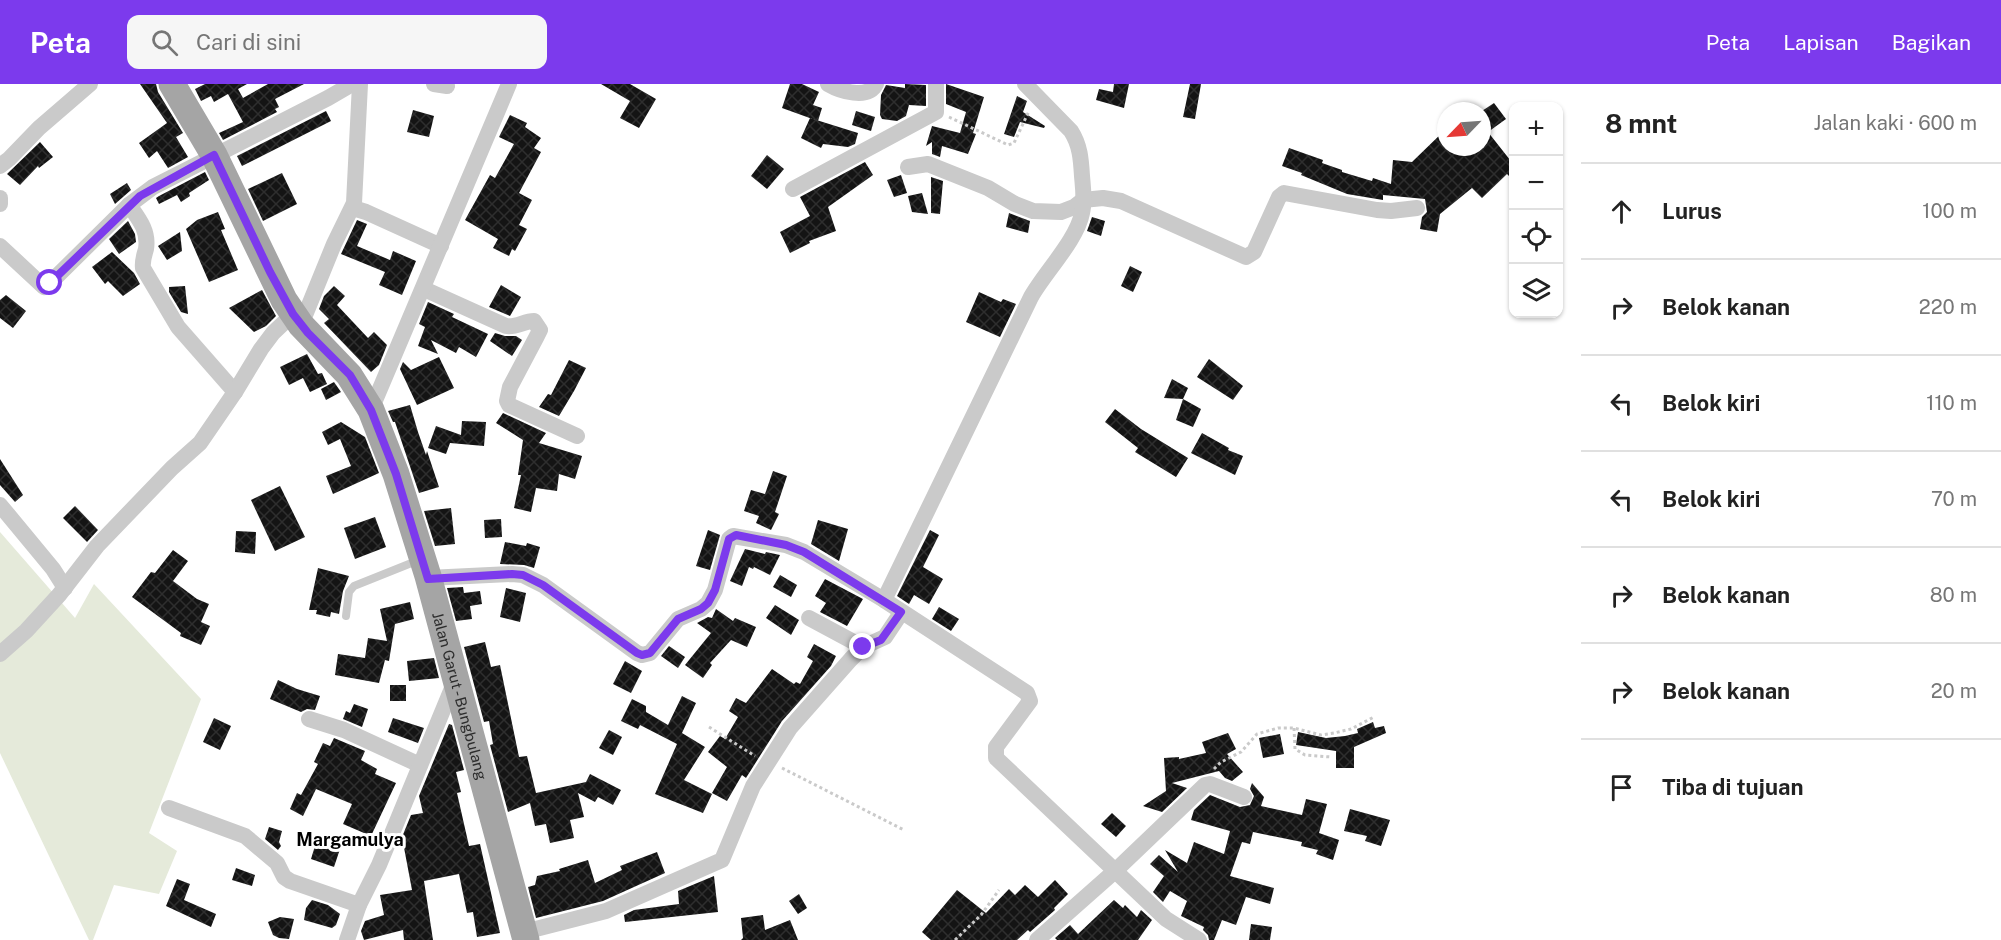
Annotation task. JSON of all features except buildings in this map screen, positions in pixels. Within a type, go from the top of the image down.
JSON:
[{"type":"main road","name":"Jalan Garut - Bungbulang","points":[[172,84],[214,155],[270,272],[297,320],[350,375],[371,410],[396,474],[425,569],[525,936]]},
{"type":"street","points":[[0,166],[39,128],[90,84]]},
{"type":"street","points":[[0,246],[44,287],[129,205],[153,187],[352,84]]},
{"type":"street","points":[[0,654],[26,631],[97,546],[172,468],[200,443],[273,333],[297,320],[353,208],[360,84]]},
{"type":"street","points":[[371,410],[509,84]]},
{"type":"street","points":[[828,84],[837,89],[868,93],[876,84]]},
{"type":"street","points":[[793,189],[936,112],[936,84]]},
{"type":"street","points":[[884,600],[1030,297],[1079,225],[1083,212],[1080,153],[1076,139],[1030,90]]},
{"type":"street","points":[[908,167],[928,164],[988,188],[1015,204],[1033,211],[1061,212],[1074,207],[1083,200],[1103,198],[1122,201],[1246,256],[1254,252],[1284,193],[1377,210],[1417,208]]},
{"type":"street","points":[[0,198],[0,204]]},
{"type":"street","points":[[129,205],[143,224],[147,235],[142,261],[143,268],[178,327],[236,392]]},
{"type":"street","points":[[353,208],[441,246]]},
{"type":"street","points":[[424,289],[506,326],[512,327],[534,321],[540,330],[510,387],[507,401],[509,405],[577,436]]},
{"type":"street","points":[[0,505],[52,569],[64,588]]},
{"type":"street","points":[[425,569],[523,575],[543,585],[642,655],[655,650],[678,619],[701,609],[708,603],[715,590],[729,539],[733,536],[794,548],[884,600],[1028,693],[1030,701],[996,747],[996,758],[1166,919],[1199,940]]},
{"type":"street","points":[[525,936],[606,911],[722,860],[748,796],[790,728],[863,647],[881,640],[901,612]]},
{"type":"street","points":[[809,618],[863,647]]},
{"type":"street","points":[[347,940],[359,904],[379,865],[456,679]]},
{"type":"street","points":[[309,719],[344,730],[420,765]]},
{"type":"street","points":[[1037,940],[1115,871],[1205,785],[1210,784],[1244,796]]},
{"type":"street","points":[[169,808],[245,836],[277,863],[284,877],[290,881],[359,904]]},
{"type":"lane","points":[[346,616],[349,592],[354,586],[425,569]]},
{"type":"path","points":[[936,112],[1008,145],[1014,143],[1030,90]]},
{"type":"path","points":[[1210,784],[1213,771],[1221,762],[1241,752],[1257,734],[1278,728],[1294,728],[1321,735],[1351,729],[1374,717]]},
{"type":"path","points":[[709,727],[760,759],[904,830]]},
{"type":"path","points":[[1294,728],[1295,750],[1305,754],[1331,757]]},
{"type":"path","points":[[955,940],[981,915],[999,890]]},
{"type":"green space","points":[[0,532],[75,618],[94,584],[201,699],[149,833],[177,851],[159,894],[114,885],[93,940],[89,940],[0,753]]},
{"type":"district","name":"Margamulya","points":[[350,839]]},
{"type":"route","points":[[50,283],[140,196],[214,155],[284,300],[308,333],[350,375],[371,410],[396,474],[428,579],[523,575],[543,585],[637,653],[645,655],[655,650],[678,619],[701,609],[708,603],[715,590],[729,539],[736,535],[786,545],[804,552],[901,612],[885,637],[863,647]]}]
